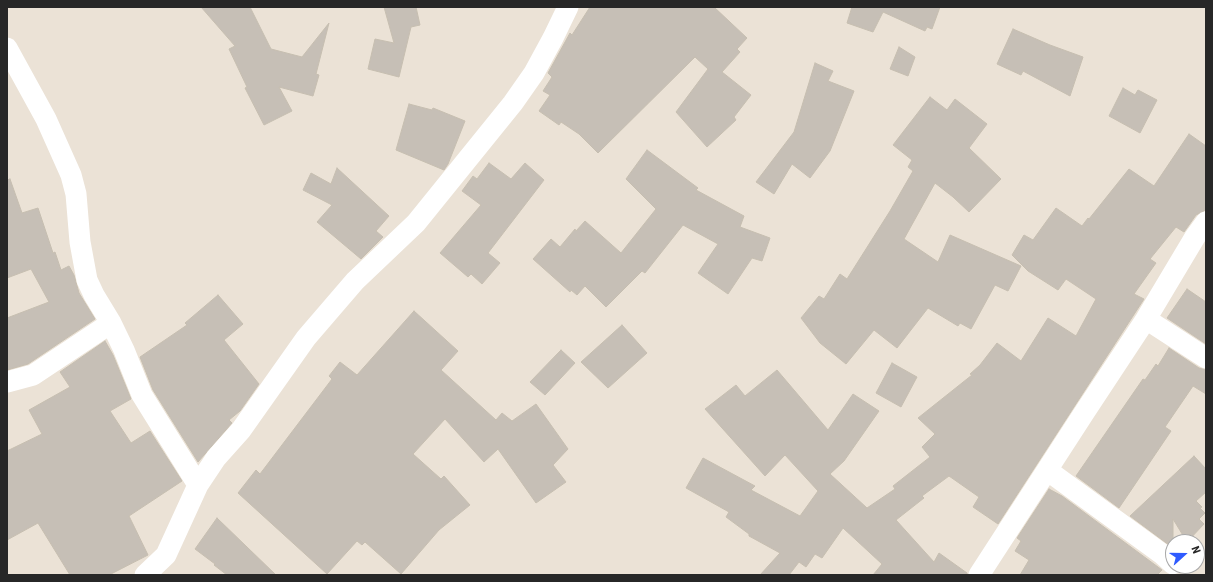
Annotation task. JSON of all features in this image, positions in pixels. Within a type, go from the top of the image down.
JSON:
[{"type":"street","points":[[145,575],[166,555],[198,485],[216,458],[241,430],[306,338],[355,281],[416,223],[513,104],[534,73],[568,7]]},
{"type":"street","points":[[7,48],[46,118],[71,175],[76,194],[80,242],[83,265],[87,280],[124,350],[142,395],[198,485]]},
{"type":"street","points":[[979,575],[1146,319],[1195,237],[1206,222]]},
{"type":"street","points":[[1146,319],[1206,358]]},
{"type":"street","points":[[7,382],[33,375],[111,323]]},
{"type":"street","points":[[1047,470],[1165,557]]},
{"type":"building","points":[[201,7],[250,7],[271,49],[302,57],[329,23],[316,74],[319,75],[313,96],[279,87],[292,111],[264,125],[245,88],[247,87],[229,49],[235,46]]},
{"type":"building","points":[[384,7],[416,7],[420,25],[411,27],[399,77],[368,69],[375,39],[394,43]]},
{"type":"building","points":[[590,7],[714,7],[747,38],[737,49],[740,52],[722,72],[751,95],[734,117],[736,120],[707,147],[676,112],[708,69],[695,57],[598,153],[579,134],[561,122],[559,125],[539,111],[550,95],[543,91],[552,77],[548,73],[570,33],[572,35]]},
{"type":"building","points":[[852,7],[940,7],[932,29],[927,27],[925,31],[883,12],[873,32],[847,23]]},
{"type":"building","points":[[1013,29],[1083,57],[1070,96],[1023,71],[1021,75],[997,64]]},
{"type":"building","points":[[899,47],[915,57],[908,76],[890,69]]},
{"type":"building","points":[[815,63],[833,71],[828,81],[854,91],[830,151],[810,178],[792,164],[774,194],[756,182],[794,132]]},
{"type":"building","points":[[1123,88],[1135,95],[1138,90],[1157,100],[1140,133],[1109,116]]},
{"type":"building","points":[[930,97],[947,110],[955,99],[987,124],[969,148],[1001,179],[969,212],[935,183],[904,239],[938,262],[950,235],[1021,266],[1008,291],[995,285],[971,329],[960,323],[958,326],[928,308],[897,348],[874,330],[846,364],[820,343],[801,318],[819,296],[824,299],[840,274],[847,279],[890,211],[913,171],[908,167],[912,160],[893,145]]},
{"type":"building","points":[[409,104],[432,110],[433,108],[465,121],[448,164],[444,170],[396,150]]},
{"type":"building","points":[[1189,134],[1206,146],[1206,208],[1204,211],[1196,215],[1184,232],[1176,227],[1150,259],[1156,263],[1134,294],[1144,299],[998,524],[973,507],[979,497],[949,476],[922,496],[924,498],[896,520],[934,562],[939,553],[967,573],[967,575],[873,575],[882,564],[843,528],[822,558],[815,554],[806,567],[799,562],[789,575],[760,575],[780,553],[749,536],[749,534],[726,517],[729,512],[686,488],[703,458],[755,486],[751,490],[800,516],[818,491],[785,455],[765,476],[705,409],[736,385],[745,396],[777,370],[828,430],[853,394],[879,411],[844,461],[830,474],[867,508],[895,489],[893,486],[930,457],[922,447],[935,434],[918,418],[972,375],[970,374],[980,365],[997,343],[1021,361],[1048,318],[1076,336],[1096,299],[1066,279],[1058,290],[1028,271],[1012,255],[1024,235],[1033,240],[1056,208],[1082,226],[1129,169],[1154,186]]},
{"type":"building","points":[[647,150],[698,188],[696,190],[744,216],[740,227],[770,238],[762,261],[752,258],[728,294],[698,273],[718,244],[683,225],[645,273],[642,271],[606,307],[585,286],[577,295],[571,290],[570,292],[533,259],[551,239],[560,247],[575,229],[576,231],[585,221],[621,253],[656,209],[626,179]]},
{"type":"building","points":[[489,163],[511,179],[525,163],[544,180],[488,253],[500,263],[482,284],[471,274],[468,277],[440,253],[481,205],[462,191],[473,176],[477,179]]},
{"type":"building","points":[[337,168],[389,216],[376,231],[383,237],[361,259],[317,222],[332,205],[303,190],[311,173],[331,184]]},
{"type":"building","points":[[10,179],[22,213],[38,208],[53,253],[55,252],[61,270],[69,266],[74,275],[79,293],[95,319],[28,364],[7,370],[7,318],[49,302],[31,269],[7,278],[7,180]]},
{"type":"building","points":[[1187,289],[1206,302],[1206,344],[1167,318]]},
{"type":"building","points":[[218,295],[243,324],[224,340],[259,384],[240,411],[229,420],[232,423],[198,462],[153,390],[140,357],[187,325],[185,323]]},
{"type":"building","points":[[414,311],[458,351],[441,370],[496,420],[502,413],[512,421],[536,404],[568,449],[553,465],[566,482],[536,503],[498,449],[484,462],[445,419],[413,454],[441,479],[444,476],[470,505],[439,530],[401,574],[365,542],[362,545],[357,541],[327,574],[238,493],[256,470],[260,474],[332,379],[329,376],[340,362],[357,375]]},
{"type":"building","points":[[622,325],[647,353],[608,388],[581,362]]},
{"type":"building","points":[[105,341],[113,355],[131,399],[110,411],[131,443],[150,431],[182,481],[129,516],[148,555],[109,575],[70,575],[38,523],[7,540],[7,451],[42,434],[29,410],[70,387],[60,372]]},
{"type":"building","points":[[1169,348],[1199,368],[1206,370],[1206,394],[1193,386],[1165,427],[1171,431],[1119,508],[1076,476],[1143,379],[1145,380],[1156,364],[1158,366]]},
{"type":"building","points":[[561,350],[575,363],[545,395],[530,382]]},
{"type":"building","points":[[892,363],[917,377],[901,407],[876,393]]},
{"type":"building","points":[[1194,456],[1206,469],[1206,492],[1196,501],[1205,513],[1199,519],[1204,524],[1195,534],[1182,534],[1173,519],[1173,534],[1165,534],[1165,542],[1130,516]]},
{"type":"building","points":[[1049,489],[1062,496],[1162,570],[1157,575],[1020,575],[1029,560],[1015,551],[1021,541],[1017,538]]},
{"type":"building","points":[[217,518],[276,575],[227,575],[195,549]]}]
